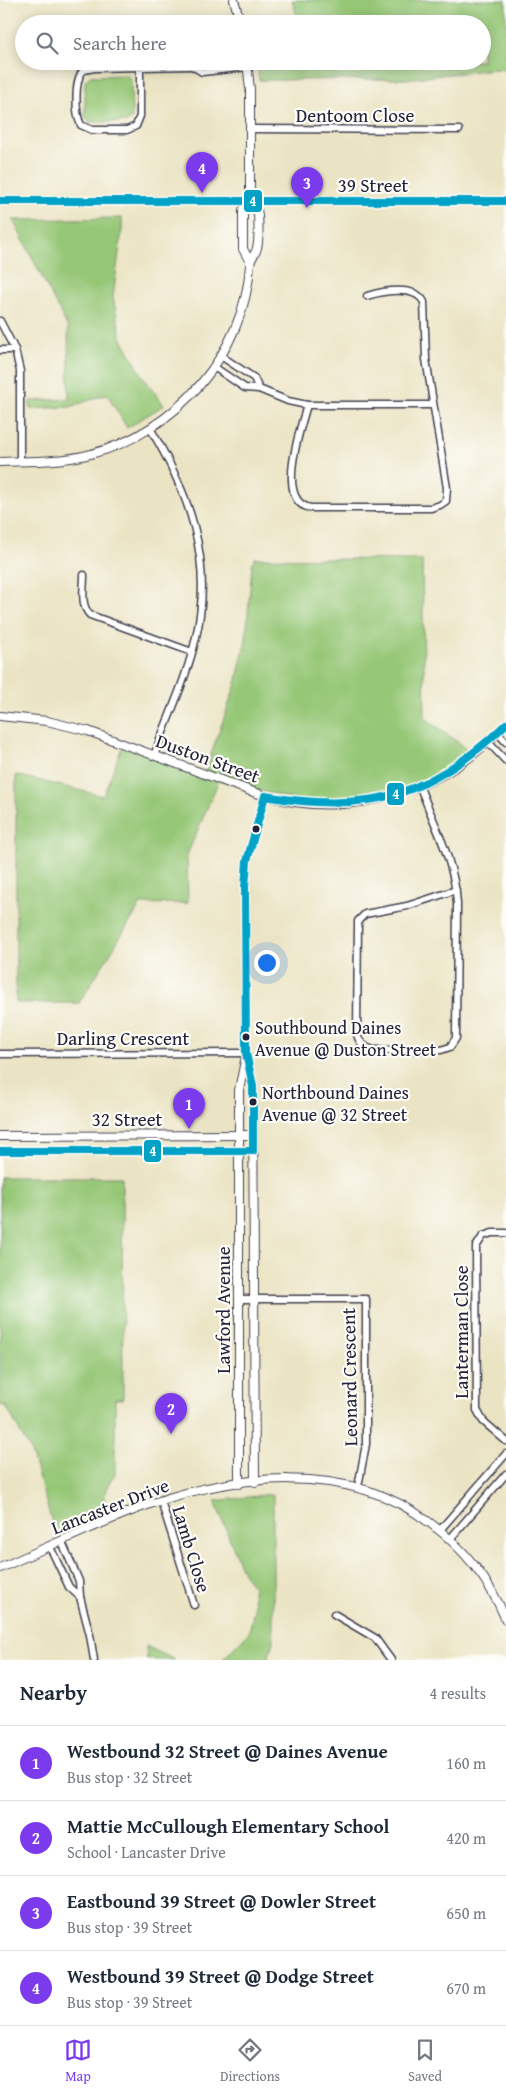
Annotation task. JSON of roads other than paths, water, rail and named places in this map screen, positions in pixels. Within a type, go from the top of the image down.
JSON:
[{"type":"street","points":[[234,0],[238,15]]},
{"type":"street","points":[[84,70],[77,81],[78,118],[81,125],[92,130],[127,130],[136,126],[140,116],[140,70]]},
{"type":"street","points":[[199,70],[202,72],[214,70]]},
{"type":"street","points":[[248,70],[250,201],[243,210],[243,249],[250,262]]},
{"type":"street","name":"Dentoom Close","points":[[250,130],[459,130]]},
{"type":"street","name":"39 Street","points":[[0,201],[506,201]]},
{"type":"street","points":[[0,462],[61,460],[92,454],[121,444],[150,428],[185,401],[221,356],[233,334],[244,303],[249,282],[250,262],[257,249],[258,211],[250,201]]},
{"type":"street","points":[[307,405],[294,455],[292,478],[295,496],[306,507],[431,508],[443,503],[447,497],[447,488],[426,352],[426,306],[422,298],[416,293],[380,292],[367,296]]},
{"type":"street","points":[[0,321],[15,350],[20,371],[20,461]]},
{"type":"street","points":[[0,350],[15,350]]},
{"type":"street","points":[[221,356],[254,378],[259,389]]},
{"type":"street","points":[[214,367],[245,388],[259,389],[280,398],[307,405],[433,405]]},
{"type":"street","points":[[150,428],[182,485],[197,535],[201,560],[202,597],[199,624],[192,652],[154,756]]},
{"type":"street","points":[[84,576],[83,602],[86,612],[90,616],[192,652]]},
{"type":"street","name":"Duston Street","points":[[0,716],[32,719],[75,728],[265,796],[314,805],[354,804],[387,798],[420,787],[448,772],[488,742],[506,724]]},
{"type":"street","points":[[498,733],[506,742]]},
{"type":"street","points":[[488,742],[506,761]]},
{"type":"street","points":[[420,787],[450,866],[456,890],[457,1013],[455,1042],[450,1047],[441,1050],[374,1050],[365,1047],[359,1042],[358,1034],[358,921],[365,914],[407,906],[456,890]]},
{"type":"street","points":[[246,1053],[246,875],[251,847],[265,796]]},
{"type":"street","name":"Darling Crescent","points":[[0,1054],[246,1053]]},
{"type":"street","name":"Lawford Avenue","points":[[239,1484],[238,1135],[239,1084],[246,1053]]},
{"type":"street","name":"Lawford Avenue","points":[[246,1053],[253,1086],[255,1482]]},
{"type":"street","name":"32 Street","points":[[0,1136],[253,1136]]},
{"type":"street","name":"32 Street","points":[[0,1152],[253,1151]]},
{"type":"street","name":"Lanterman Close","points":[[506,1233],[488,1234],[480,1238],[476,1247],[476,1276],[477,1410],[483,1422],[506,1441]]},
{"type":"street","name":"Leonard Crescent","points":[[239,1300],[366,1299],[366,1444],[358,1487]]},
{"type":"street","points":[[440,1530],[506,1454]]},
{"type":"street","points":[[450,1539],[506,1474]]},
{"type":"street","name":"Lancaster Drive","points":[[0,1568],[161,1501],[211,1488],[239,1484],[311,1480],[358,1487],[397,1501],[418,1513],[450,1539],[482,1575],[494,1594],[506,1620]]},
{"type":"street","name":"Lamb Close","points":[[161,1501],[194,1605]]},
{"type":"street","points":[[62,1542],[79,1581],[80,1597],[90,1635],[94,1660]]},
{"type":"street","points":[[50,1547],[69,1587],[80,1597]]},
{"type":"street","points":[[334,1614],[375,1638],[391,1660]]},
{"type":"place","name":"Westbound 39 Street @ Dodge Street","points":[[202,193]]},
{"type":"place","name":"Eastbound 39 Street @ Dowler Street","points":[[307,208]]},
{"type":"place","name":"Southbound Daines Avenue @ Duston Street","points":[[246,1037]]},
{"type":"place","name":"Northbound Daines Avenue @ 32 Street","points":[[253,1102]]},
{"type":"place","name":"Westbound 32 Street @ Daines Avenue","points":[[189,1129]]},
{"type":"place","name":"Mattie McCullough Elementary School","points":[[171,1434]]}]
